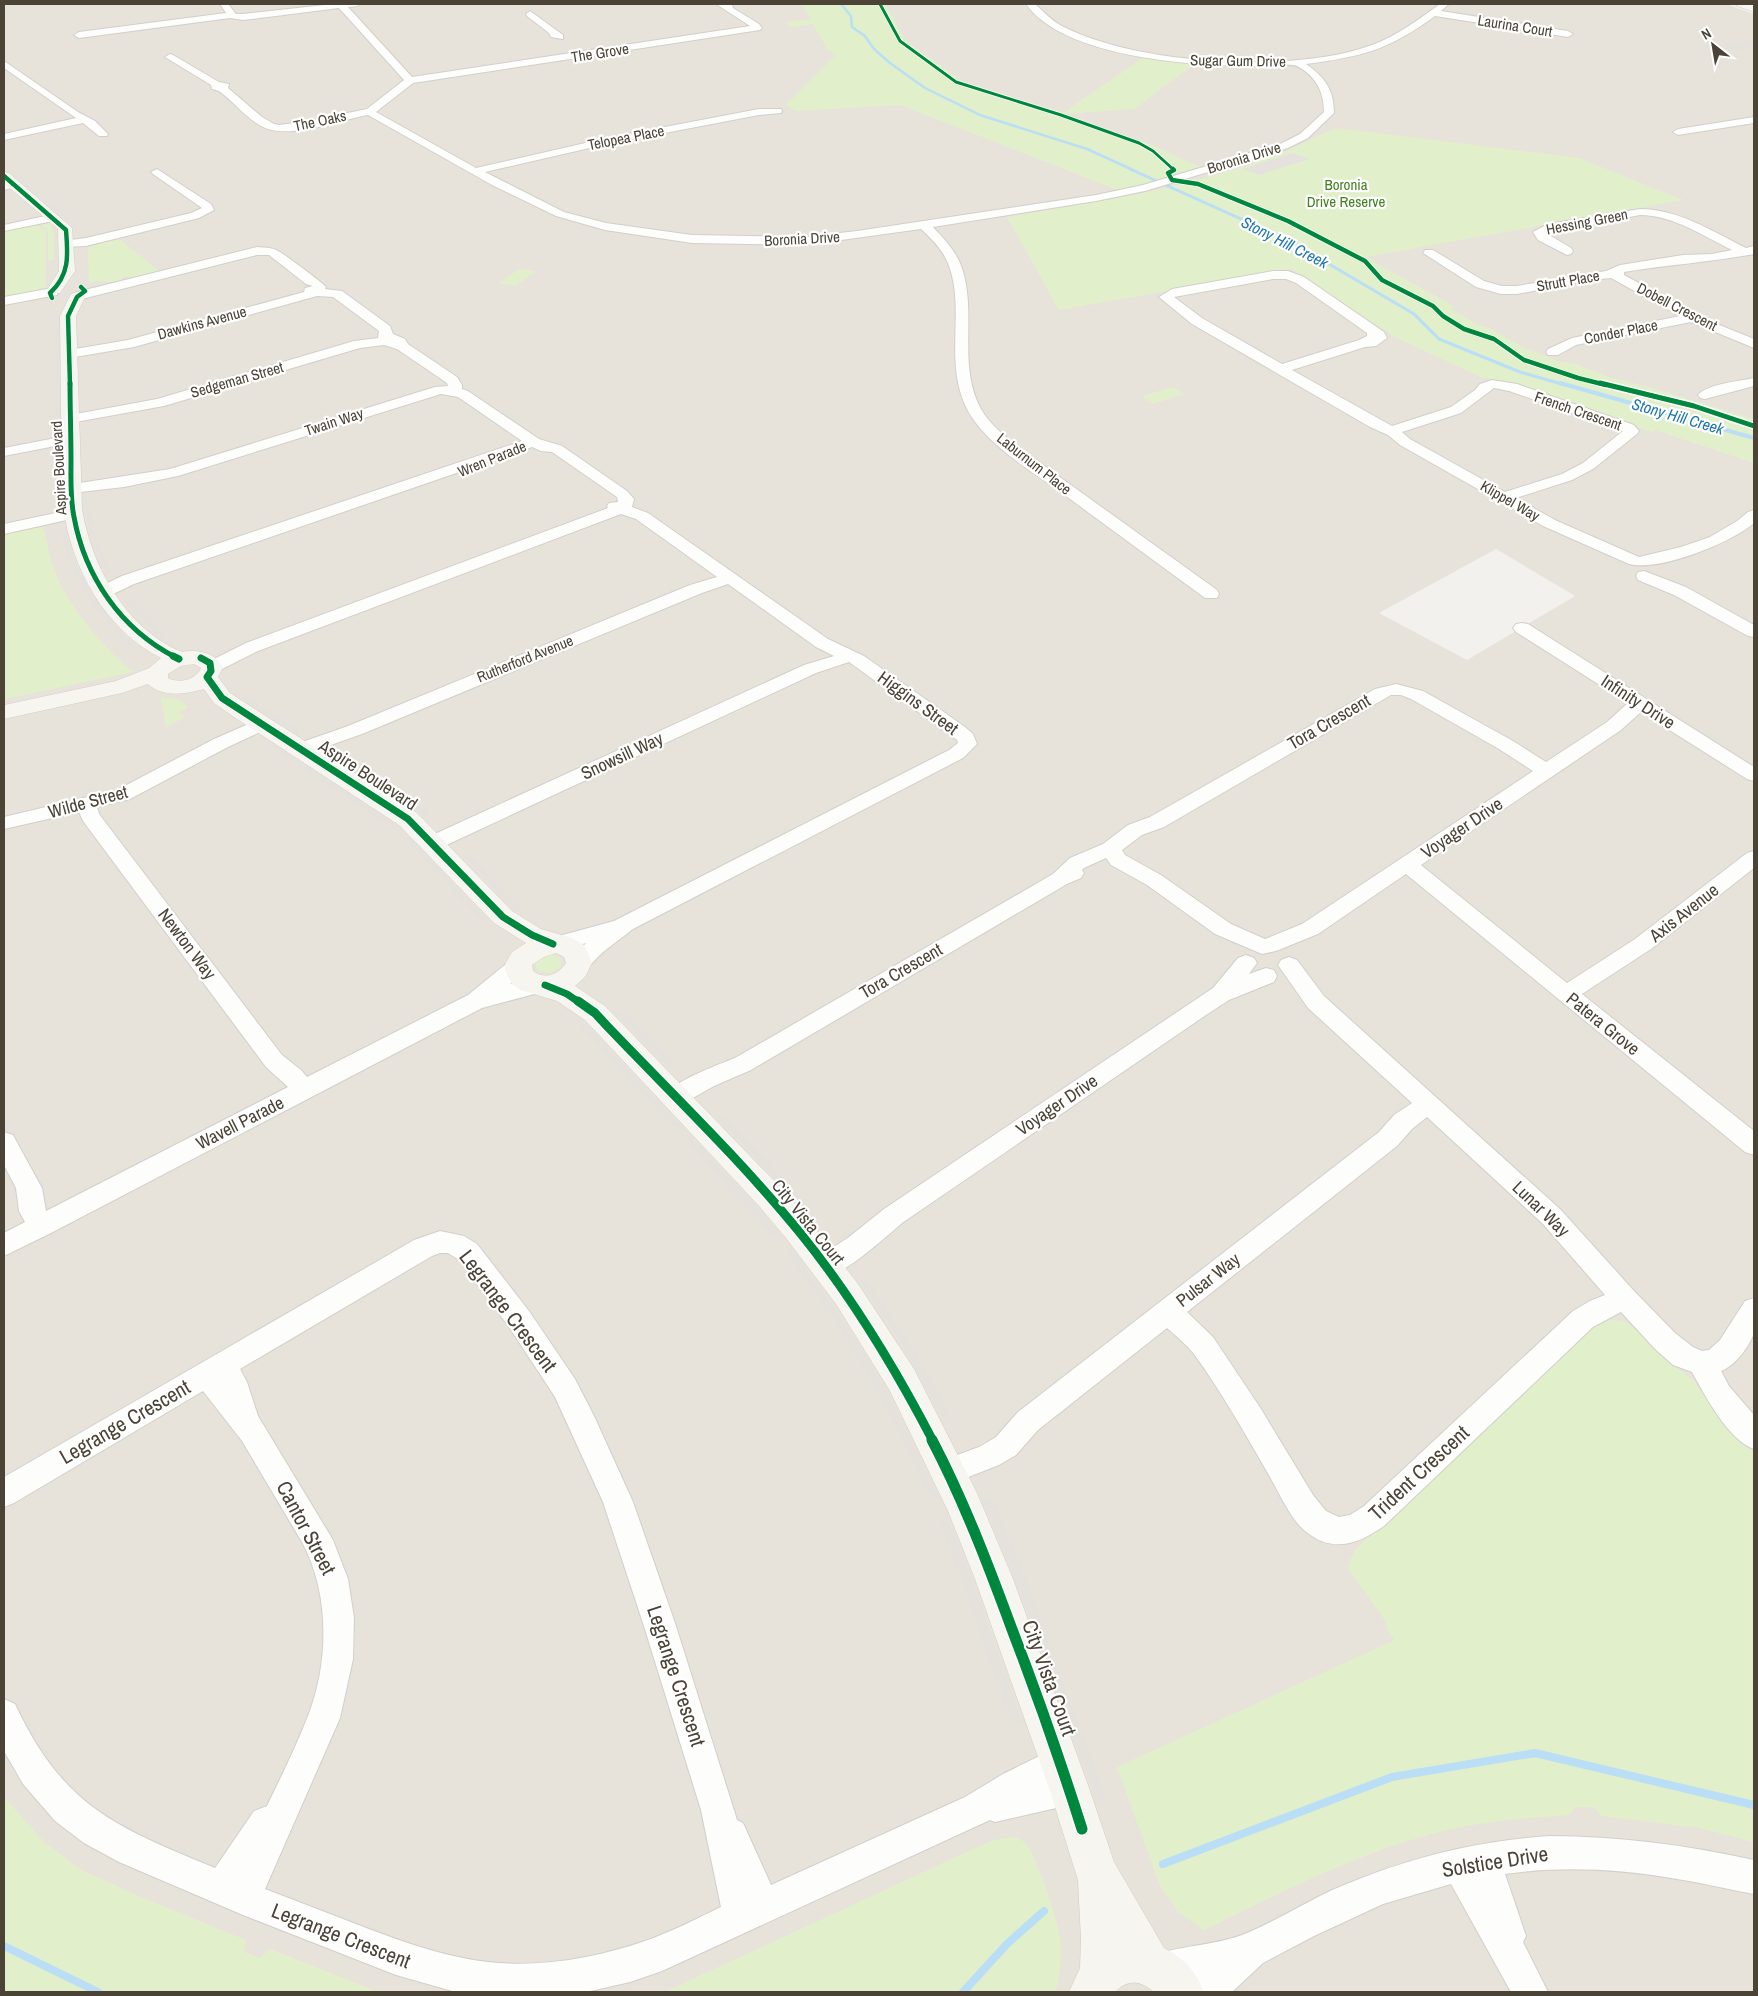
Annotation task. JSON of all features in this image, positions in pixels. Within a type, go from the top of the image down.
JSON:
[{"type":"street","points":[[224,4],[231,15]]},
{"type":"street","points":[[79,35],[168,22],[231,15],[252,17],[356,4]]},
{"type":"street","name":"Sugar Gum Drive","points":[[1030,4],[1061,29],[1114,48],[1162,57],[1218,62],[1297,62],[1328,58],[1373,48],[1389,42],[1444,4]]},
{"type":"street","points":[[1741,4],[1754,8]]},
{"type":"street","points":[[342,6],[410,80],[370,112]]},
{"type":"street","name":"The Grove","points":[[410,80],[757,28],[756,25],[724,6]]},
{"type":"street","name":"Laurina Court","points":[[1433,13],[1568,34]]},
{"type":"street","points":[[530,14],[585,55]]},
{"type":"street","name":"The Oaks","points":[[170,56],[220,86],[234,96],[256,118],[274,128],[292,127],[370,112]]},
{"type":"street","name":"Boronia Drive","points":[[370,112],[476,172],[532,202],[560,214],[605,226],[660,235],[718,240],[805,241],[924,226],[1096,198],[1145,188],[1284,146],[1304,136],[1320,123],[1328,113],[1329,95],[1323,83],[1297,62]]},
{"type":"street","points":[[4,64],[81,121],[103,134]]},
{"type":"street","name":"Telopea Place","points":[[476,172],[607,141],[759,112],[777,111]]},
{"type":"street","points":[[1678,132],[1754,120]]},
{"type":"street","points":[[4,137],[81,121]]},
{"type":"street","points":[[67,243],[100,238],[184,218],[201,210],[200,203],[157,172]]},
{"type":"street","points":[[7,183],[65,228],[67,271],[64,280],[54,295]]},
{"type":"street","name":"Hessing Green","points":[[1567,251],[1542,237],[1539,232],[1544,229],[1640,212],[1655,212],[1674,217],[1750,251]]},
{"type":"street","points":[[4,228],[53,217]]},
{"type":"street","name":"Laburnum Place","points":[[924,226],[943,244],[956,268],[959,285],[962,380],[974,409],[997,436],[1020,455],[1211,594]]},
{"type":"street","name":"Dobell Crescent","points":[[1619,276],[1633,268],[1683,259],[1712,258],[1750,251]]},
{"type":"street","points":[[7,300],[130,284],[234,257],[262,253],[277,258],[312,287],[337,294],[382,326],[387,331],[384,339]]},
{"type":"street","name":"Strutt Place","points":[[1429,253],[1480,284],[1486,290],[1496,293],[1619,276]]},
{"type":"street","points":[[67,271],[80,292]]},
{"type":"street","name":"Dobell Crescent","points":[[1619,276],[1692,318],[1754,344]]},
{"type":"street","name":"Klippel Way","points":[[1279,368],[1371,343],[1380,338],[1380,335],[1302,283],[1286,277],[1264,278],[1185,292],[1173,298],[1179,307],[1197,321],[1375,424],[1395,430],[1405,442],[1549,523],[1643,567],[1680,591],[1754,632]]},
{"type":"street","name":"Dawkins Avenue","points":[[69,353],[129,344],[295,297],[312,287]]},
{"type":"street","name":"Aspire Boulevard","points":[[80,292],[68,316],[72,490],[74,516],[82,549],[103,592],[145,640],[155,661],[183,672],[408,819],[503,917],[532,935],[554,944]]},
{"type":"street","points":[[54,295],[63,305],[68,316]]},
{"type":"street","name":"Conder Place","points":[[1553,352],[1572,342],[1692,318]]},
{"type":"street","name":"Sedgeman Street","points":[[70,417],[166,402],[359,344],[384,339],[402,346],[448,386]]},
{"type":"street","points":[[1705,395],[1754,382]]},
{"type":"street","points":[[4,712],[79,697],[183,672],[597,517],[618,507],[611,497],[463,394],[448,386]]},
{"type":"street","name":"Twain Way","points":[[72,490],[173,473],[448,386]]},
{"type":"street","name":"French Crescent","points":[[1395,430],[1456,410],[1480,393],[1497,388],[1522,391],[1629,428],[1632,431],[1588,466],[1567,477],[1506,498]]},
{"type":"street","points":[[4,452],[71,441]]},
{"type":"street","name":"Wren Parade","points":[[103,592],[131,586],[490,462],[518,452],[533,442]]},
{"type":"street","name":"Higgins Street","points":[[554,944],[625,924],[956,754],[966,747],[968,742],[958,731],[845,653],[816,640],[642,516],[618,507]]},
{"type":"street","points":[[1643,567],[1725,536],[1754,515]]},
{"type":"street","points":[[4,529],[74,516]]},
{"type":"street","name":"Rutherford Avenue","points":[[306,752],[727,576]]},
{"type":"street","name":"Infinity Drive","points":[[1522,628],[1754,776]]},
{"type":"street","name":"Snowsill Way","points":[[433,843],[845,653]]},
{"type":"street","name":"Tora Crescent","points":[[680,1101],[713,1087],[743,1064],[1060,878],[1116,853],[1157,822],[1376,695],[1391,689],[1404,690],[1417,695],[1550,769]]},
{"type":"street","name":"Voyager Drive","points":[[1221,994],[1255,953],[1310,929],[1614,726],[1648,708]]},
{"type":"street","name":"Wilde Street","points":[[4,823],[130,792],[258,722]]},
{"type":"street","name":"Newton Way","points":[[95,802],[90,816],[274,1061],[281,1083],[298,1093]]},
{"type":"street","points":[[1116,853],[1125,865],[1154,880],[1255,953],[1281,951],[1279,970],[1253,972],[1255,953]]},
{"type":"street","name":"Axis Avenue","points":[[1560,990],[1644,944],[1754,858]]},
{"type":"street","name":"Patera Grove","points":[[1402,867],[1452,902],[1754,1145]]},
{"type":"street","name":"Aspire Boulevard","points":[[503,917],[520,963]]},
{"type":"street","name":"Higgins Street","points":[[578,965],[625,924]]},
{"type":"street","name":"Voyager Drive","points":[[821,1259],[858,1245],[893,1216],[1221,994],[1279,970],[1310,929]]},
{"type":"street","points":[[554,944],[575,952],[578,965],[605,1023],[567,994],[523,978],[520,971],[520,963],[534,949],[554,944]]},
{"type":"street","name":"Wavell Parade","points":[[476,1002],[520,963]]},
{"type":"street","points":[[541,985],[562,982],[569,978],[578,965]]},
{"type":"street","name":"Lunar Way","points":[[1279,970],[1552,1217],[1624,1298],[1673,1348],[1690,1360],[1702,1363]]},
{"type":"street","name":"Wavell Parade","points":[[4,1245],[476,1002],[541,985]]},
{"type":"street","name":"City Vista Court","points":[[605,1023],[771,1198],[821,1259],[888,1357],[945,1465],[979,1541],[1065,1776],[1096,1872],[1128,1929],[1165,1975]]},
{"type":"street","name":"Pulsar Way","points":[[945,1465],[989,1456],[1006,1446],[1028,1422],[1162,1316],[1388,1139],[1434,1110]]},
{"type":"street","points":[[4,1142],[29,1188],[32,1211],[50,1221]]},
{"type":"street","name":"Legrange Crescent","points":[[4,1493],[423,1248],[440,1242],[455,1244],[468,1252],[519,1319],[565,1388],[601,1460],[633,1545],[718,1810],[732,1882],[751,1913]]},
{"type":"street","name":"Trident Crescent","points":[[1162,1316],[1222,1375],[1251,1418],[1308,1513],[1322,1527],[1331,1530],[1348,1530],[1362,1525],[1374,1516],[1583,1318],[1624,1298]]},
{"type":"street","points":[[1754,1308],[1722,1357],[1716,1361],[1702,1363],[1719,1395],[1754,1436]]},
{"type":"street","name":"Cantor Street","points":[[215,1369],[218,1391],[248,1425],[325,1557],[336,1591],[339,1631],[338,1659],[333,1689],[315,1740],[232,1893]]},
{"type":"street","name":"Legrange Crescent","points":[[4,1715],[12,1734],[39,1780],[79,1819],[109,1839],[141,1855],[232,1893],[434,1970],[491,1980],[553,1979],[619,1967],[665,1951],[977,1809],[1065,1776]]},
{"type":"street","name":"Solstice Drive","points":[[1165,1975],[1250,1950],[1331,1909],[1386,1886],[1425,1873],[1471,1863],[1549,1853],[1598,1852],[1679,1861],[1754,1876]]},
{"type":"street","points":[[1471,1863],[1479,1902],[1515,1961],[1530,1992]]},
{"type":"street","name":"City Vista Court","points":[[1096,1872],[1103,1939],[1097,1983]]},
{"type":"street","name":"Solstice Drive","points":[[1208,1992],[1250,1950]]},
{"type":"street","points":[[1097,1983],[1116,1964],[1132,1960],[1165,1975]]},
{"type":"shaded area","points":[[4,4],[1726,4],[1754,14],[1754,1992],[4,1992]],"holes":[[[1496,549],[1575,596],[1467,660],[1379,613]]]},
{"type":"shaded area","points":[[1754,39],[1754,45],[1752,46],[1754,48],[1722,53],[1707,47]]},
{"type":"shaded area","points":[[1293,153],[1310,159],[1259,175],[1242,169]]},
{"type":"shaded area","points":[[4,165],[74,222],[78,232],[75,234],[71,223],[4,168]]},
{"type":"shaded area","points":[[59,314],[60,432],[56,431],[55,317]]},
{"type":"shaded area","points":[[60,454],[61,506],[57,505],[56,457]]},
{"type":"shaded area","points":[[84,501],[88,502],[95,536],[110,570],[107,574],[90,533]]},
{"type":"shaded area","points":[[65,530],[73,557],[90,591],[113,623],[134,645],[127,645],[96,608],[81,586],[69,560],[60,533]]},
{"type":"shaded area","points":[[124,601],[131,601],[166,638],[163,642]]},
{"type":"shaded area","points":[[246,696],[301,731],[299,735],[239,697]]},
{"type":"shaded area","points":[[266,740],[381,813],[404,831],[396,831],[267,745]]},
{"type":"shaded area","points":[[342,762],[349,762],[418,805],[429,813],[427,819],[403,801]]},
{"type":"shaded area","points":[[408,835],[489,921],[479,919],[406,841]]},
{"type":"shaded area","points":[[461,853],[472,857],[521,908],[521,916]]},
{"type":"shaded area","points":[[611,1009],[624,1014],[671,1060],[671,1069]]},
{"type":"shaded area","points":[[574,1012],[683,1127],[672,1125],[576,1022]]},
{"type":"shaded area","points":[[715,1115],[727,1119],[789,1183],[814,1212],[814,1223]]},
{"type":"shaded area","points":[[689,1133],[755,1204],[785,1240],[773,1237],[690,1144],[688,1140]]},
{"type":"shaded area","points":[[790,1245],[863,1351],[895,1406],[940,1500],[932,1497],[927,1491],[896,1426],[866,1372],[833,1318],[790,1257]]},
{"type":"shaded area","points":[[857,1278],[865,1281],[872,1288],[908,1341],[947,1407],[945,1422],[894,1332]]},
{"type":"shaded area","points":[[981,1496],[994,1503],[1020,1564],[1105,1797],[1104,1804],[1096,1793],[1084,1768],[1032,1625]]},
{"type":"shaded area","points":[[945,1510],[966,1563],[1023,1726],[1015,1722],[1009,1713],[941,1522]]},
{"type":"green space","points":[[802,4],[885,4],[906,41],[963,82],[1063,113],[1143,58],[1194,64],[1134,109],[1064,114],[1154,146],[1202,168],[1120,191],[901,105],[796,111],[786,105],[836,55],[827,48],[813,24],[792,27],[785,22],[810,19]]},
{"type":"green space","name":"Boronia Drive Reserve","points":[[1336,128],[1579,158],[1683,200],[1366,257],[1455,307],[1450,308],[1477,325],[1490,328],[1518,345],[1557,361],[1576,364],[1608,377],[1649,387],[1754,419],[1754,463],[1655,430],[1652,432],[1494,379],[1483,378],[1393,336],[1292,269],[1059,310],[1007,217],[1142,193],[1209,177],[1290,150]]},
{"type":"green space","points":[[34,223],[46,231],[46,287],[37,290],[38,293],[4,299],[4,230]]},
{"type":"green space","points":[[50,223],[54,233],[54,260],[48,261],[48,231],[41,224]]},
{"type":"green space","points":[[118,238],[159,271],[131,278],[128,276],[121,278],[123,280],[119,281],[89,282],[88,247]]},
{"type":"green space","points":[[519,269],[535,271],[516,286],[500,283]]},
{"type":"green space","points":[[1173,387],[1184,394],[1153,404],[1142,396]]},
{"type":"green space","points":[[43,527],[57,577],[74,607],[96,635],[133,672],[4,699],[4,534]]},
{"type":"green space","points":[[161,698],[177,699],[189,707],[179,712],[185,717],[166,727]]},
{"type":"green space","points":[[550,955],[561,958],[561,967],[551,973],[538,971],[535,965],[537,961]]},
{"type":"green space","points":[[1606,1319],[1623,1321],[1641,1331],[1676,1367],[1694,1381],[1710,1403],[1754,1448],[1754,1842],[1699,1828],[1602,1816],[1594,1807],[1575,1807],[1569,1815],[1482,1824],[1448,1830],[1401,1843],[1315,1877],[1204,1930],[1178,1912],[1160,1886],[1117,1767],[1395,1640],[1386,1628],[1387,1623],[1349,1570],[1348,1565],[1355,1550],[1590,1326]]},
{"type":"green space","points":[[4,1797],[44,1842],[83,1871],[150,1901],[246,1940],[244,1952],[260,1958],[270,1949],[378,1992],[4,1992]]},
{"type":"green space","points":[[1013,1837],[1024,1842],[1033,1856],[1057,1925],[1060,1937],[1061,1958],[1055,1992],[668,1992],[969,1851],[994,1840]]},
{"type":"waterway","name":"Stony Hill Creek","points":[[841,4],[851,16],[852,27],[865,36],[874,49],[890,63],[925,88],[980,115],[1087,149],[1133,170]]},
{"type":"waterway","name":"Stony Hill Creek","points":[[1130,169],[1288,240],[1414,314],[1439,339],[1520,372],[1565,385]]},
{"type":"waterway","name":"Stony Hill Creek","points":[[1560,383],[1754,438]]},
{"type":"waterway","points":[[1163,1864],[1392,1777],[1535,1753],[1754,1805]]},
{"type":"waterway","points":[[963,1992],[1007,1944],[1044,1911]]},
{"type":"waterway","points":[[4,1946],[98,1992]]},
{"type":"cycle path","points":[[880,4],[900,41],[956,82],[1061,115],[1139,143],[1153,151],[1174,170],[1168,173],[1172,180],[1198,184],[1288,221],[1365,261],[1382,280],[1433,306],[1443,316],[1464,329],[1494,339],[1524,360],[1578,378],[1694,406],[1754,426]]},
{"type":"cycle path","points":[[4,176],[66,230],[68,248],[66,272],[62,280],[50,293],[52,298]]},
{"type":"cycle path","points":[[81,287],[85,291],[77,297],[68,316],[72,500],[79,540],[97,582],[124,620],[159,649],[179,659]]},
{"type":"cycle path","points":[[201,658],[210,663],[211,671],[207,677],[222,698],[408,819],[503,917],[532,935],[553,944]]},
{"type":"cycle path","points":[[545,985],[567,994],[595,1013],[759,1185],[815,1251],[849,1297],[880,1345],[909,1394],[959,1496],[1038,1698],[1082,1829]]}]
